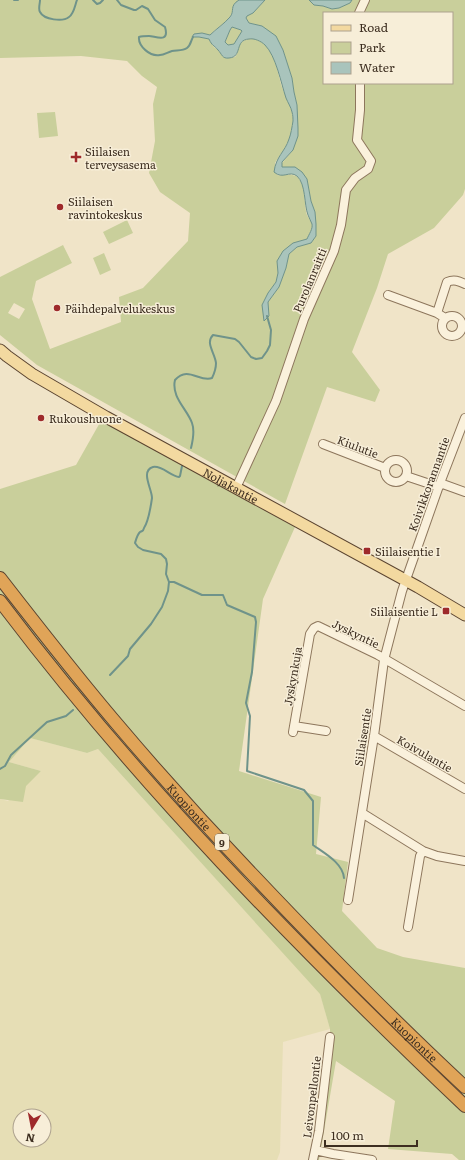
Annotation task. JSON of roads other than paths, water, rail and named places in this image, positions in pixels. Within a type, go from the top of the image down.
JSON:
[{"type":"highway","name":"Kuopiontie","points":[[0,578],[48,641],[112,719],[206,825],[386,1012],[465,1087]]},
{"type":"highway","name":"Kuopiontie","points":[[0,601],[37,650],[107,734],[196,835],[327,972],[465,1106]]},
{"type":"main road","name":"Noljakantie","points":[[0,350],[35,376],[106,417],[406,580],[465,616]]},
{"type":"street","points":[[360,12],[366,0]]},
{"type":"street","name":"Purolanraitti","points":[[236,488],[276,401],[304,319],[334,250],[341,225],[346,190],[355,178],[368,169],[372,161],[357,140],[360,110],[360,84]]},
{"type":"street","points":[[437,313],[447,282],[456,280],[465,284]]},
{"type":"street","points":[[388,295],[437,313],[445,318]]},
{"type":"street","points":[[449,316],[456,317],[461,322],[463,330],[456,335],[449,336],[446,334],[442,328],[443,320],[445,318],[449,316]]},
{"type":"street","name":"Koivikkorannantie","points":[[406,580],[440,485],[462,432],[465,418]]},
{"type":"street","name":"Kiulutie","points":[[323,444],[385,468]]},
{"type":"street","points":[[392,460],[399,460],[402,462],[406,468],[406,476],[399,482],[391,482],[387,479],[385,476],[385,468],[388,462],[392,460]]},
{"type":"street","points":[[406,476],[465,492]]},
{"type":"street","name":"Siilaisentie","points":[[348,900],[374,736],[384,660],[406,580]]},
{"type":"street","name":"Jyskyntie","points":[[318,626],[378,655],[384,660]]},
{"type":"street","name":"Jyskynkuja","points":[[318,626],[314,628],[310,634],[294,729],[326,731]]},
{"type":"street","points":[[384,660],[465,706]]},
{"type":"street","name":"Koivulantie","points":[[374,736],[465,789]]},
{"type":"street","points":[[362,813],[423,851],[437,856],[465,861]]},
{"type":"street","points":[[408,927],[420,856],[423,851]]},
{"type":"street","name":"Leivonpellontie","points":[[313,1160],[319,1131],[330,1037]]},
{"type":"street","points":[[315,1150],[372,1160]]},
{"type":"water","points":[[239,0],[265,0],[246,18],[249,23],[262,26],[276,36],[283,50],[292,78],[297,105],[298,136],[293,150],[282,162],[282,167],[295,167],[302,172],[307,179],[311,201],[315,212],[316,236],[311,243],[297,247],[289,254],[279,287],[268,302],[269,316],[264,321],[262,305],[276,282],[278,273],[277,261],[283,251],[293,243],[307,239],[312,224],[308,216],[300,180],[294,174],[280,175],[274,172],[277,162],[290,137],[293,118],[292,110],[286,98],[278,70],[269,50],[259,41],[249,39],[242,42],[236,55],[225,58],[209,39],[192,37],[194,34],[202,33],[210,35],[230,17],[233,6]],"holes":[[[232,27],[242,31],[234,44],[228,45],[225,42]]]},
{"type":"water","points":[[309,0],[352,0],[350,3],[339,8],[332,9],[314,5]]},
{"type":"waterway","points":[[40,0],[39,9],[42,15],[58,20],[66,19],[71,16],[77,0]]},
{"type":"waterway","points":[[93,0],[97,4],[103,0]]},
{"type":"waterway","points":[[117,0],[121,5],[134,10],[142,6],[148,9],[155,20],[165,27],[166,32],[164,37],[139,37],[140,44],[149,53],[162,55],[172,51],[185,49],[193,37]]},
{"type":"waterway","points":[[191,448],[193,426],[175,392],[175,380],[185,374],[207,379],[212,378],[216,363],[210,345],[213,335],[235,339],[251,357],[256,359],[262,358],[270,345],[271,330],[267,316]]},
{"type":"waterway","points":[[110,675],[128,656],[130,649],[151,624],[162,607],[168,591],[169,582],[166,574],[166,559],[161,554],[143,550],[135,543],[138,535],[143,530],[151,505],[152,494],[147,472],[149,469],[156,467],[179,477],[182,466]]},
{"type":"waterway","points":[[169,582],[174,582],[202,595],[223,595],[227,605],[255,617],[256,622],[252,672],[246,703],[250,716],[247,771],[304,790],[313,801],[313,845],[337,863],[343,873],[344,878]]},
{"type":"waterway","points":[[0,769],[5,766],[11,755],[47,722],[66,716],[73,710]]},
{"type":"place","name":"Siilaisen terveysasema","points":[[76,157]]},
{"type":"place","name":"Siilaisen ravintokeskus","points":[[60,207]]},
{"type":"place","name":"Päihdepalvelukeskus","points":[[57,308]]},
{"type":"place","name":"Rukoushuone","points":[[41,418]]},
{"type":"place","name":"Siilaisentie I","points":[[367,551]]},
{"type":"place","name":"Siilaisentie L","points":[[446,611]]}]
